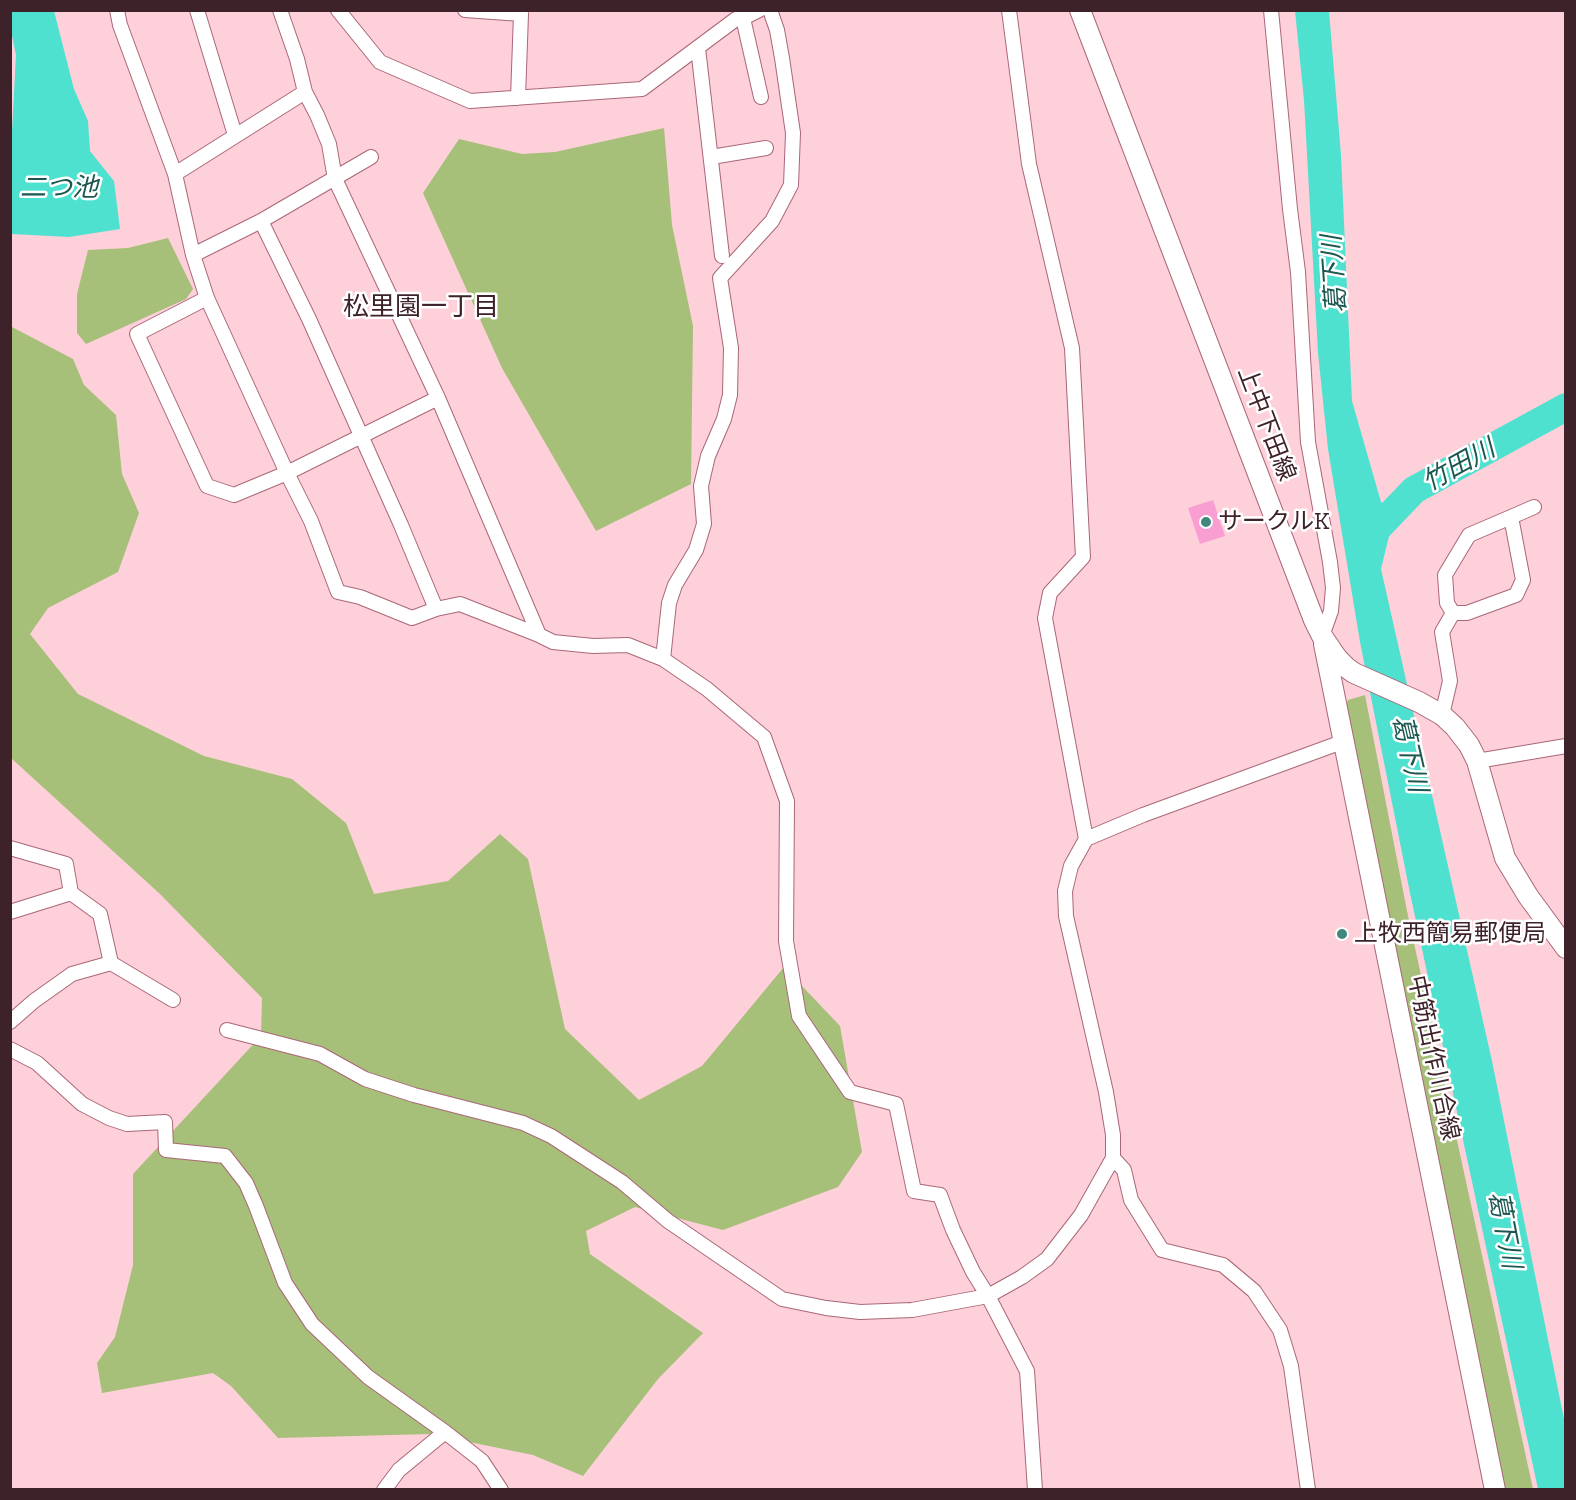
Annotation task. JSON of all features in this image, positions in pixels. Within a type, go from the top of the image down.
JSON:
[{"type":"main road","name":"上中下田線","points":[[1080,10],[1322,636],[1337,658],[1354,673],[1419,702],[1442,715],[1455,727],[1469,745],[1477,761],[1505,858],[1528,896],[1566,948]]},
{"type":"main road","name":"中筋出作川合線","points":[[1322,636],[1495,1490]]},
{"type":"street","points":[[117,10],[120,25],[175,174],[193,255],[207,298],[286,473],[311,521],[338,592],[360,597],[412,618],[436,609],[460,604],[553,642],[593,646],[628,645],[663,659],[707,689],[764,737],[787,801],[786,941],[799,1017],[850,1092],[896,1104],[914,1191],[940,1195],[953,1230],[973,1272],[1027,1371],[1035,1490]]},
{"type":"street","points":[[197,10],[236,135]]},
{"type":"street","points":[[279,10],[297,59],[305,92],[329,144],[335,179],[438,398],[539,635]]},
{"type":"street","points":[[338,10],[380,62],[470,101],[642,89],[738,16],[759,10]]},
{"type":"street","points":[[465,10],[521,14],[518,98]]},
{"type":"street","points":[[663,659],[669,603],[675,585],[696,550],[704,524],[701,486],[708,456],[730,395],[730,348],[720,278],[772,221],[791,185],[793,133],[777,30],[770,10]]},
{"type":"street","points":[[1009,10],[1029,164],[1072,348],[1083,557],[1050,593],[1045,618],[1086,839]]},
{"type":"street","points":[[1271,10],[1288,197],[1298,272],[1308,442],[1333,588],[1331,611],[1322,636]]},
{"type":"street","points":[[738,16],[761,97]]},
{"type":"street","points":[[698,48],[722,256]]},
{"type":"street","points":[[175,174],[305,92]]},
{"type":"street","points":[[711,157],[766,148]]},
{"type":"street","points":[[193,255],[261,221],[371,157]]},
{"type":"street","points":[[261,221],[362,435],[436,609]]},
{"type":"street","points":[[207,298],[137,334],[207,486],[234,495],[286,473],[438,398]]},
{"type":"street","points":[[1453,613],[1447,603],[1445,574],[1469,535],[1534,507]]},
{"type":"street","points":[[1453,613],[1467,613],[1516,595],[1523,580],[1511,517]]},
{"type":"street","points":[[1442,715],[1450,681],[1442,632],[1453,613]]},
{"type":"street","points":[[227,1030],[320,1054],[365,1079],[414,1095],[523,1123],[551,1136],[622,1182],[668,1221],[782,1299],[860,1312],[912,1310],[988,1296],[1022,1277],[1047,1259],[1081,1215],[1113,1158],[1113,1135],[1106,1092],[1066,916],[1065,891],[1071,866],[1086,839],[1143,815],[1342,742]]},
{"type":"street","points":[[1477,761],[1566,747]]},
{"type":"street","points":[[10,848],[66,864],[71,893],[100,914],[111,963],[172,1000]]},
{"type":"street","points":[[10,912],[71,893]]},
{"type":"street","points":[[10,1022],[34,1000],[72,974],[111,963]]},
{"type":"street","points":[[10,1050],[37,1063],[82,1104],[109,1118],[127,1124],[165,1122],[166,1150],[225,1156],[246,1183],[285,1283],[312,1324],[368,1377],[482,1461],[501,1490]]},
{"type":"street","points":[[1113,1158],[1124,1170],[1131,1200],[1162,1250],[1223,1265],[1254,1291],[1280,1330],[1290,1366],[1308,1490]]},
{"type":"street","points":[[384,1490],[399,1470],[445,1432]]},
{"type":"shaded area","points":[[664,128],[672,225],[693,326],[691,484],[596,531],[502,368],[423,193],[459,139],[522,154],[555,152]]},
{"type":"shaded area","points":[[168,238],[193,289],[186,299],[86,344],[77,333],[77,294],[88,250],[128,248]]},
{"type":"shaded area","points":[[10,326],[73,359],[84,385],[116,415],[122,474],[139,513],[118,572],[48,608],[30,634],[78,694],[204,756],[292,779],[346,823],[374,894],[448,881],[500,834],[528,859],[565,1029],[639,1100],[702,1066],[784,967],[840,1026],[862,1152],[838,1187],[723,1230],[635,1207],[586,1231],[590,1254],[703,1333],[658,1379],[583,1476],[533,1455],[430,1434],[278,1438],[231,1386],[213,1373],[102,1393],[97,1363],[115,1337],[133,1265],[133,1174],[261,1036],[262,998],[160,894],[11,758]]},
{"type":"shaded area","points":[[1365,695],[1407,911],[1533,1489],[1501,1489],[1346,706],[1348,700]]},
{"type":"water","name":"二つ池","points":[[10,11],[54,11],[74,89],[88,121],[90,151],[114,181],[120,229],[69,237],[12,234],[11,150],[16,55]]},
{"type":"water","name":"葛下川","points":[[1295,11],[1329,11],[1341,155],[1352,401],[1381,502],[1401,514],[1390,532],[1381,569],[1492,1061],[1565,1424],[1565,1489],[1538,1489],[1410,893],[1360,642],[1328,449],[1318,353],[1304,100]]},
{"type":"building","name":"サークルK","points":[[1213,500],[1225,536],[1200,544],[1188,508]]},
{"type":"waterway","name":"竹田川","points":[[1369,537],[1414,490],[1566,407]]},
{"type":"place","name":"サークルK","points":[[1206,522]]},
{"type":"place","name":"上牧西簡易郵便局","points":[[1342,934]]},
{"type":"district","name":"松里園一丁目","points":[[421,308]]}]
